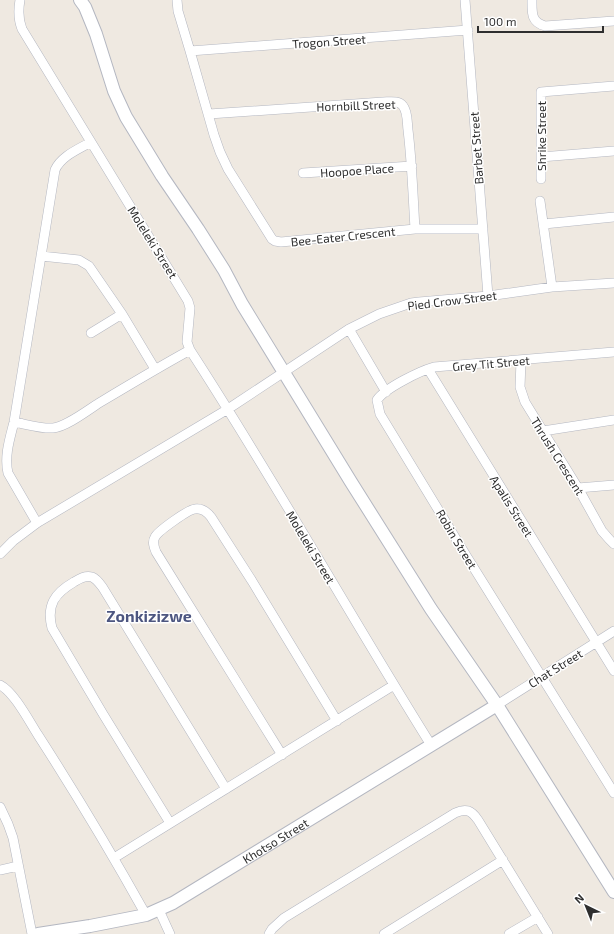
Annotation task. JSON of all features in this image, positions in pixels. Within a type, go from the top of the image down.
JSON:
[{"type":"street","name":"Moleleki Street","points":[[20,0],[18,12],[19,22],[22,29],[188,300],[190,308],[187,342],[190,350],[228,409],[394,685],[432,745]]},
{"type":"street","points":[[80,0],[85,7],[96,34],[114,91],[126,117],[162,176],[224,270],[242,304],[351,482],[431,609],[497,705],[614,892]]},
{"type":"street","name":"Bee-Eater Crescent","points":[[177,0],[178,11],[220,152],[228,169],[270,237],[274,241],[282,242],[414,229],[483,229]]},
{"type":"street","name":"Barbet Street","points":[[465,0],[488,296]]},
{"type":"street","points":[[532,0],[532,15],[538,24],[545,26],[614,21]]},
{"type":"street","name":"Trogon Street","points":[[190,51],[468,30]]},
{"type":"street","name":"Shrike Street","points":[[540,179],[541,92],[614,86]]},
{"type":"street","name":"Hornbill Street","points":[[208,114],[398,102],[403,106],[406,112],[412,166],[414,229]]},
{"type":"street","points":[[37,523],[10,477],[6,468],[7,457],[14,422],[54,172],[60,161],[91,142]]},
{"type":"street","points":[[541,157],[614,151]]},
{"type":"street","name":"Hoopoe Place","points":[[303,173],[412,166]]},
{"type":"street","points":[[540,201],[552,287]]},
{"type":"street","points":[[544,224],[614,217]]},
{"type":"street","points":[[41,256],[79,260],[89,266],[122,314],[155,369]]},
{"type":"street","name":"Pied Crow Street","points":[[0,554],[12,541],[37,523],[228,409],[349,329],[379,314],[411,303],[488,296],[552,287],[614,282]]},
{"type":"street","points":[[91,333],[122,314]]},
{"type":"street","points":[[349,329],[386,392]]},
{"type":"street","points":[[14,422],[53,428],[58,426],[75,418],[155,369],[190,350]]},
{"type":"street","name":"Grey Tit Street","points":[[377,400],[382,394],[406,379],[428,369],[614,352]]},
{"type":"street","name":"Thrush Crescent","points":[[521,360],[520,387],[528,409],[543,430],[602,531],[614,544]]},
{"type":"street","name":"Apalis Street","points":[[428,369],[614,671]]},
{"type":"street","name":"Robin Street","points":[[377,400],[380,414],[614,793]]},
{"type":"street","points":[[543,430],[614,420]]},
{"type":"street","points":[[578,488],[614,485]]},
{"type":"street","points":[[282,755],[156,552],[154,538],[159,532],[185,514],[197,509],[206,511],[211,517],[252,581],[337,721]]},
{"type":"street","points":[[170,823],[52,628],[50,620],[51,607],[56,596],[80,578],[92,577],[103,588],[226,789]]},
{"type":"street","name":"Chat Street","points":[[497,705],[614,631]]},
{"type":"street","points":[[0,685],[14,697],[114,858],[146,915]]},
{"type":"street","points":[[114,858],[394,685]]},
{"type":"street","name":"Khotso Street","points":[[38,934],[146,915],[159,910],[173,903],[497,705]]},
{"type":"street","points":[[0,807],[13,838],[32,934]]},
{"type":"street","points":[[269,934],[272,929],[284,918],[461,810],[469,812],[475,816],[548,934]]},
{"type":"street","points":[[384,934],[503,860]]},
{"type":"street","points":[[0,870],[18,866]]},
{"type":"street","points":[[159,910],[170,934]]},
{"type":"street","points":[[509,934],[538,917]]},
{"type":"district","name":"Zonkizizwe","points":[[149,615]]}]
